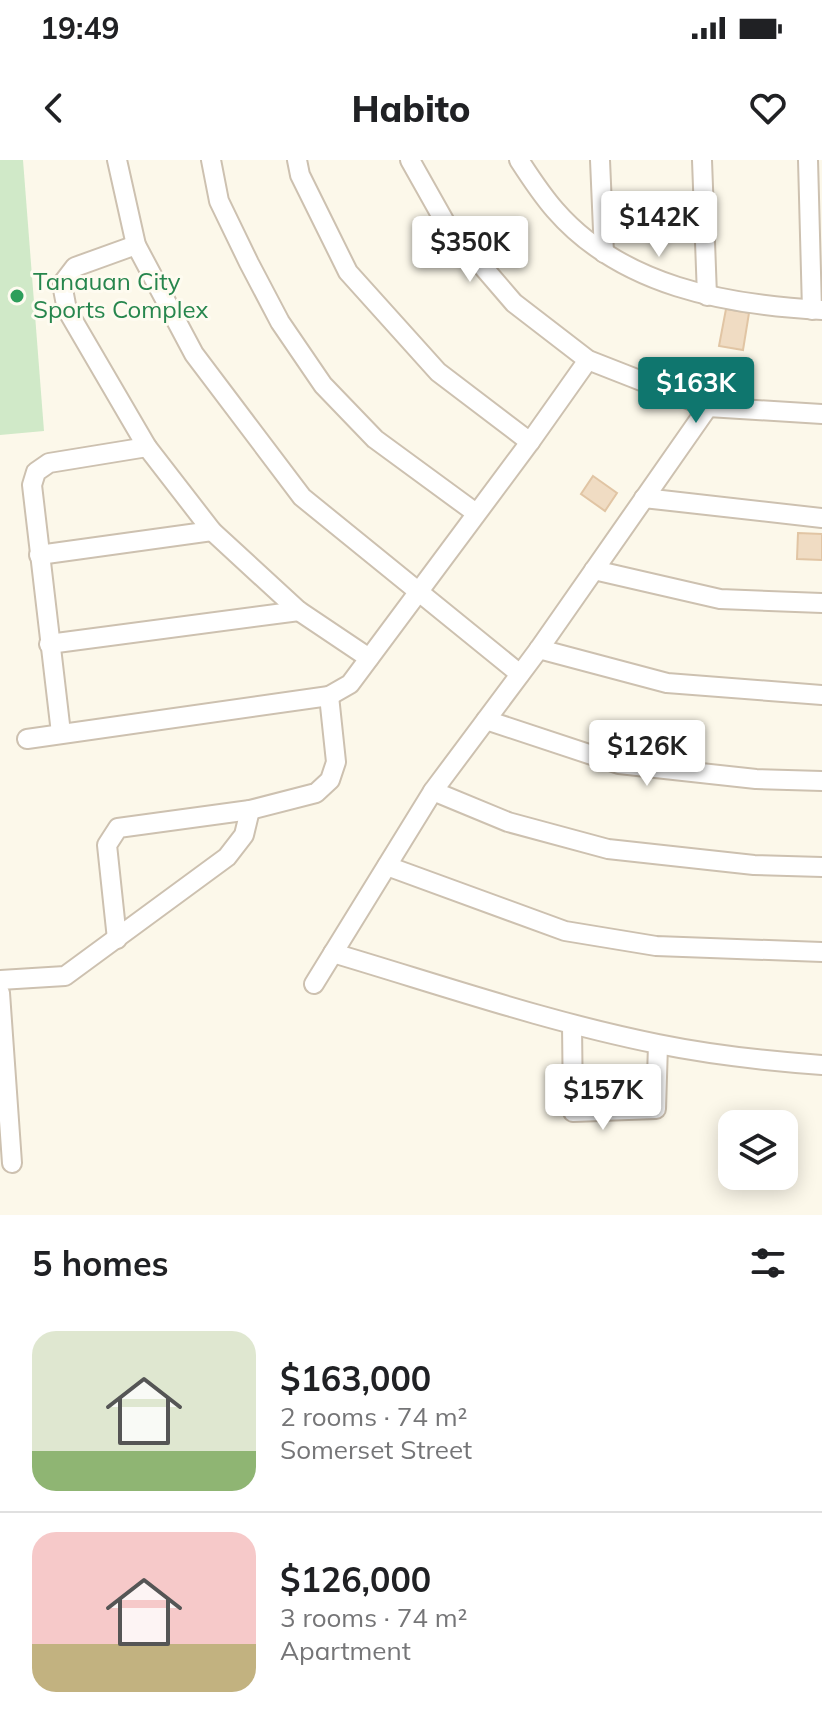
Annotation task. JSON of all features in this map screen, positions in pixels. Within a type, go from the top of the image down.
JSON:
[{"type":"street","points":[[117,160],[136,245],[194,354],[302,497],[520,674]]},
{"type":"street","points":[[211,160],[219,201],[243,251],[280,322],[323,385],[375,439],[476,513]]},
{"type":"street","points":[[297,160],[300,175],[348,272],[438,372],[530,442]]},
{"type":"street","points":[[410,160],[446,224],[514,303],[588,360],[708,407],[822,414]]},
{"type":"street","points":[[519,160],[557,212],[604,253],[646,277],[707,296],[817,310],[808,160]]},
{"type":"street","points":[[600,160],[604,253]]},
{"type":"street","points":[[702,160],[707,296]]},
{"type":"street","points":[[136,245],[75,267],[62,284],[67,310],[147,447],[212,531],[299,611],[369,658]]},
{"type":"street","points":[[27,739],[329,696],[350,684],[588,360]]},
{"type":"street","points":[[314,984],[433,791],[539,649],[708,407]]},
{"type":"street","points":[[61,733],[32,485],[36,472],[49,463],[147,447]]},
{"type":"street","points":[[644,498],[822,518]]},
{"type":"street","points":[[39,555],[212,531]]},
{"type":"street","points":[[594,570],[720,599],[822,603]]},
{"type":"street","points":[[49,644],[299,611]]},
{"type":"street","points":[[539,649],[667,683],[822,695]]},
{"type":"street","points":[[117,939],[107,845],[118,828],[250,810],[316,793],[330,780],[336,762],[329,696]]},
{"type":"street","points":[[486,720],[619,764],[756,779],[822,781]]},
{"type":"street","points":[[433,791],[508,822],[608,849],[754,865],[822,867]]},
{"type":"street","points":[[0,980],[65,976],[227,857],[244,835],[250,810]]},
{"type":"street","points":[[387,866],[565,931],[656,946],[822,952]]},
{"type":"street","points":[[333,953],[572,1025],[658,1045],[822,1065]]},
{"type":"street","points":[[0,993],[12,1163]]},
{"type":"street","points":[[572,1025],[573,1112],[656,1109],[658,1045]]},
{"type":"green space","name":"Tanauan City Sports Complex","points":[[0,160],[23,160],[44,431],[0,435]]},
{"type":"building","points":[[726,309],[749,313],[743,350],[719,346]]},
{"type":"building","points":[[593,476],[617,493],[605,511],[581,494]]},
{"type":"building","points":[[798,533],[822,534],[822,560],[797,559]]},
{"type":"place","name":"Tanauan City Sports Complex","points":[[17,296]]}]
